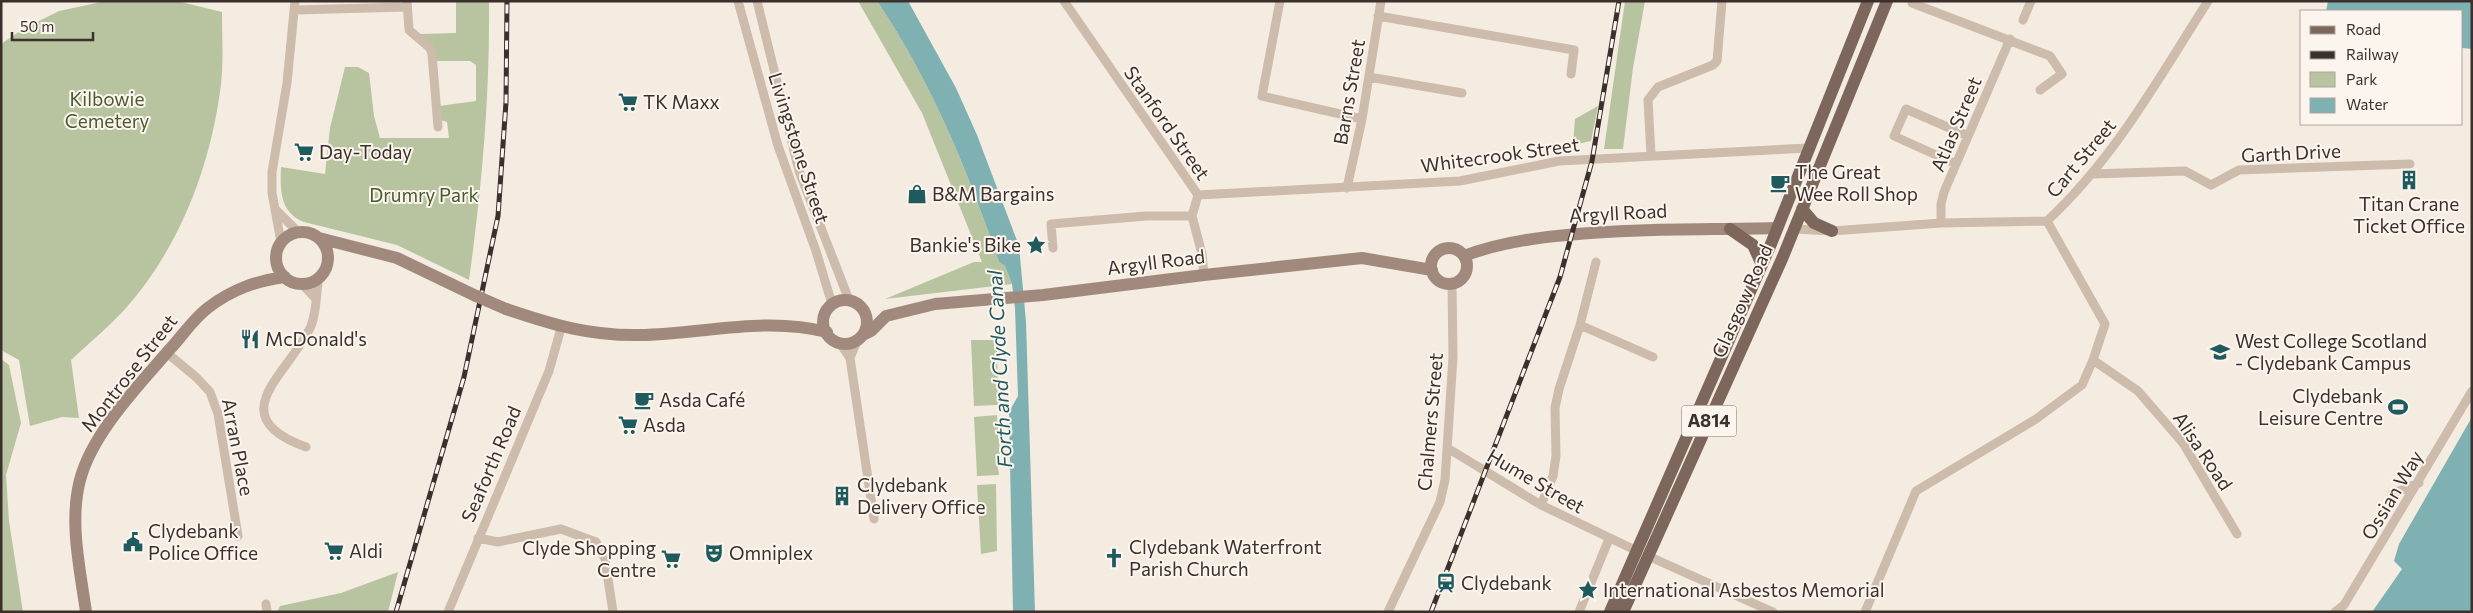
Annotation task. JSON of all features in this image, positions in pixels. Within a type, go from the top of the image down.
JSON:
[{"type":"main road","name":"Glasgow Road","points":[[1610,612],[1635,550],[1762,265],[1807,148],[1868,1]]},
{"type":"main road","name":"Glasgow Road","points":[[1623,612],[1794,229],[1887,1]]},
{"type":"main road","points":[[1802,209],[1814,223],[1832,231]]},
{"type":"main road","points":[[1776,228],[1794,229]]},
{"type":"main road","points":[[1730,229],[1753,245],[1762,265]]},
{"type":"main road","points":[[1635,550],[1648,556]]},
{"type":"street","name":"Livingstone Street","points":[[738,1],[778,146],[816,251],[830,308]]},
{"type":"street","name":"Livingstone Street","points":[[757,1],[799,171],[849,300]]},
{"type":"street","name":"Stanford Street","points":[[1064,1],[1198,196],[1192,216]]},
{"type":"street","points":[[1280,1],[1262,96],[1362,119]]},
{"type":"street","name":"Barns Street","points":[[1348,188],[1362,119],[1381,1]]},
{"type":"street","points":[[1651,155],[1648,100],[1658,86],[1712,65],[1717,61],[1722,1]]},
{"type":"street","points":[[2023,20],[2031,1]]},
{"type":"street","name":"Cart Street","points":[[1794,229],[1832,231],[1941,223],[2047,221],[2068,202],[2125,132],[2208,1]]},
{"type":"street","points":[[1912,2],[2050,56],[2062,74],[2040,90]]},
{"type":"street","points":[[315,298],[301,283],[286,278],[280,272],[276,257],[281,242],[275,209],[272,172],[285,100],[295,6],[407,4],[409,30],[430,48],[432,54],[438,127]]},
{"type":"street","points":[[1378,16],[1574,50],[1571,74]]},
{"type":"street","name":"Atlas Street","points":[[1941,223],[1942,198],[2010,39]]},
{"type":"street","points":[[1369,77],[1462,93]]},
{"type":"street","points":[[1956,164],[1894,136],[1906,109],[1968,136]]},
{"type":"street","name":"Whitecrook Street","points":[[1198,196],[1460,181],[1560,161],[1807,148]]},
{"type":"street","name":"Garth Drive","points":[[2090,174],[2185,171],[2211,185],[2238,170],[2410,164]]},
{"type":"street","points":[[275,209],[298,232]]},
{"type":"street","points":[[1053,248],[1051,224],[1146,216],[1192,216],[1202,254],[1204,275]]},
{"type":"street","points":[[1865,612],[1916,491],[2052,408],[2082,385],[2105,324],[2047,221]]},
{"type":"street","name":"Argyll Road","points":[[1464,256],[1481,249],[1513,241],[1608,230],[1776,228]]},
{"type":"street","points":[[281,242],[288,236],[298,232],[312,234],[349,247],[397,258],[506,309],[561,328],[598,333],[641,335],[748,326],[802,326],[826,332],[840,343],[850,358],[874,519]]},
{"type":"street","points":[[319,238],[327,253],[327,262]]},
{"type":"street","points":[[306,448],[286,440],[272,430],[266,421],[266,396],[275,376],[293,355],[311,326],[319,276],[327,262],[349,247]]},
{"type":"street","points":[[1452,249],[1464,256],[1466,270],[1464,276],[1452,284],[1439,281],[1432,270],[1434,256],[1439,251],[1452,249]]},
{"type":"street","name":"Montrose Street","points":[[86,612],[75,530],[75,501],[80,478],[90,453],[108,425],[167,353],[208,307],[258,280],[276,257]]},
{"type":"street","name":"Argyll Road","points":[[865,312],[886,316],[935,304],[1043,295],[1362,258],[1432,270]]},
{"type":"street","points":[[1541,505],[1553,476],[1556,456],[1556,408],[1559,389],[1580,325],[1596,262]]},
{"type":"street","points":[[301,283],[319,276]]},
{"type":"street","name":"Montrose Street","points":[[258,280],[286,278]]},
{"type":"street","name":"Chalmers Street","points":[[1388,612],[1440,502],[1445,480],[1453,357],[1452,284]]},
{"type":"street","points":[[802,326],[830,308],[849,300],[861,306],[867,320],[850,358]]},
{"type":"street","points":[[826,332],[824,322],[830,308]]},
{"type":"street","name":"Argyll Road","points":[[860,338],[871,331],[886,316]]},
{"type":"street","points":[[1580,325],[1653,357]]},
{"type":"street","name":"Seaforth Road","points":[[448,612],[548,370],[561,328]]},
{"type":"street","points":[[840,343],[860,338]]},
{"type":"street","name":"Arran Place","points":[[167,353],[196,377],[210,392],[218,414],[238,536]]},
{"type":"street","name":"Alisa Road","points":[[2093,360],[2138,390],[2183,443],[2237,534]]},
{"type":"street","name":"Ossian Way","points":[[2335,612],[2344,605],[2419,483],[2472,391]]},
{"type":"street","name":"Hume Street","points":[[1448,449],[1541,505],[1635,550]]},
{"type":"street","points":[[2392,494],[2419,483]]},
{"type":"street","points":[[478,538],[498,542],[561,528],[596,542],[605,559],[613,612]]},
{"type":"street","points":[[1579,612],[1609,539]]},
{"type":"street","points":[[1648,556],[1773,612]]},
{"type":"green space","name":"Kilbowie Cemetery","points":[[106,1],[177,1],[222,12],[222,72],[215,121],[208,150],[189,207],[162,260],[126,308],[71,360],[79,418],[62,417],[30,426],[19,360],[1,350],[1,44],[23,29],[59,11]]},
{"type":"green space","name":"Drumry Park","points":[[456,1],[489,1],[484,141],[469,280],[397,245],[304,222],[296,218],[286,207],[281,184],[281,167],[325,174],[330,128],[345,67],[358,67],[369,73],[374,116],[380,138],[449,138],[447,122],[440,120],[439,106],[476,101],[476,65],[470,61],[437,61],[419,34],[456,33]]},
{"type":"green space","points":[[858,1],[877,1],[914,63],[947,127],[999,262],[1005,266],[1012,284],[885,299],[974,262],[982,262],[922,113]]},
{"type":"green space","points":[[1625,1],[1645,1],[1633,68],[1623,149],[1604,149]]},
{"type":"green space","points":[[1598,106],[1591,141],[1573,145],[1575,119]]},
{"type":"green space","points":[[971,340],[993,340],[997,344],[998,405],[974,406]]},
{"type":"green space","points":[[1,359],[9,365],[21,423],[6,475],[9,521],[23,612],[1,612]]},
{"type":"green space","points":[[997,415],[1000,454],[996,454],[999,475],[977,476],[974,417]]},
{"type":"green space","points":[[996,484],[997,551],[981,554],[977,485]]},
{"type":"green space","points":[[398,572],[388,612],[277,612],[280,606],[341,593]]},
{"type":"water","points":[[877,1],[908,1],[956,88],[977,135],[1019,246],[1026,322],[1035,612],[1013,612],[1009,412],[1018,396],[1015,308],[1012,284],[1005,266],[999,262],[947,127],[914,63]]},
{"type":"water","points":[[2328,1],[2472,1],[2472,49],[2463,48],[2463,10],[2326,10]]},
{"type":"water","points":[[2472,417],[2472,612],[2372,612],[2402,569],[2394,561],[2399,544]]},
{"type":"railway","points":[[396,612],[464,377],[498,216],[506,102],[507,1]]},
{"type":"railway","points":[[1431,612],[1560,277],[1592,161],[1619,1]]},
{"type":"place","name":"TK Maxx","points":[[628,102]]},
{"type":"place","name":"Day-Today","points":[[304,152]]},
{"type":"place","name":"Titan Crane Ticket Office","points":[[2409,180]]},
{"type":"place","name":"The Great Wee Roll Shop","points":[[1780,183]]},
{"type":"place","name":"B&M Bargains","points":[[917,194]]},
{"type":"place","name":"Bankie's Bike","points":[[1036,245]]},
{"type":"place","name":"McDonald's","points":[[250,339]]},
{"type":"place","name":"West College Scotland - Clydebank Campus","points":[[2220,352]]},
{"type":"place","name":"Asda Café","points":[[644,400]]},
{"type":"place","name":"Clydebank Leisure Centre","points":[[2398,407]]},
{"type":"place","name":"Asda","points":[[628,425]]},
{"type":"place","name":"Clydebank Delivery Office","points":[[842,496]]},
{"type":"place","name":"Clydebank Police Office","points":[[133,542]]},
{"type":"place","name":"Aldi","points":[[334,551]]},
{"type":"place","name":"Omniplex","points":[[714,553]]},
{"type":"place","name":"Clydebank Waterfront Parish Church","points":[[1114,558]]},
{"type":"place","name":"Clyde Shopping Centre","points":[[671,559]]},
{"type":"place","name":"Clydebank","points":[[1446,583]]},
{"type":"place","name":"International Asbestos Memorial","points":[[1588,590]]},
{"type":"water label","name":"Forth and Clyde Canal","points":[[1000,369]]}]
